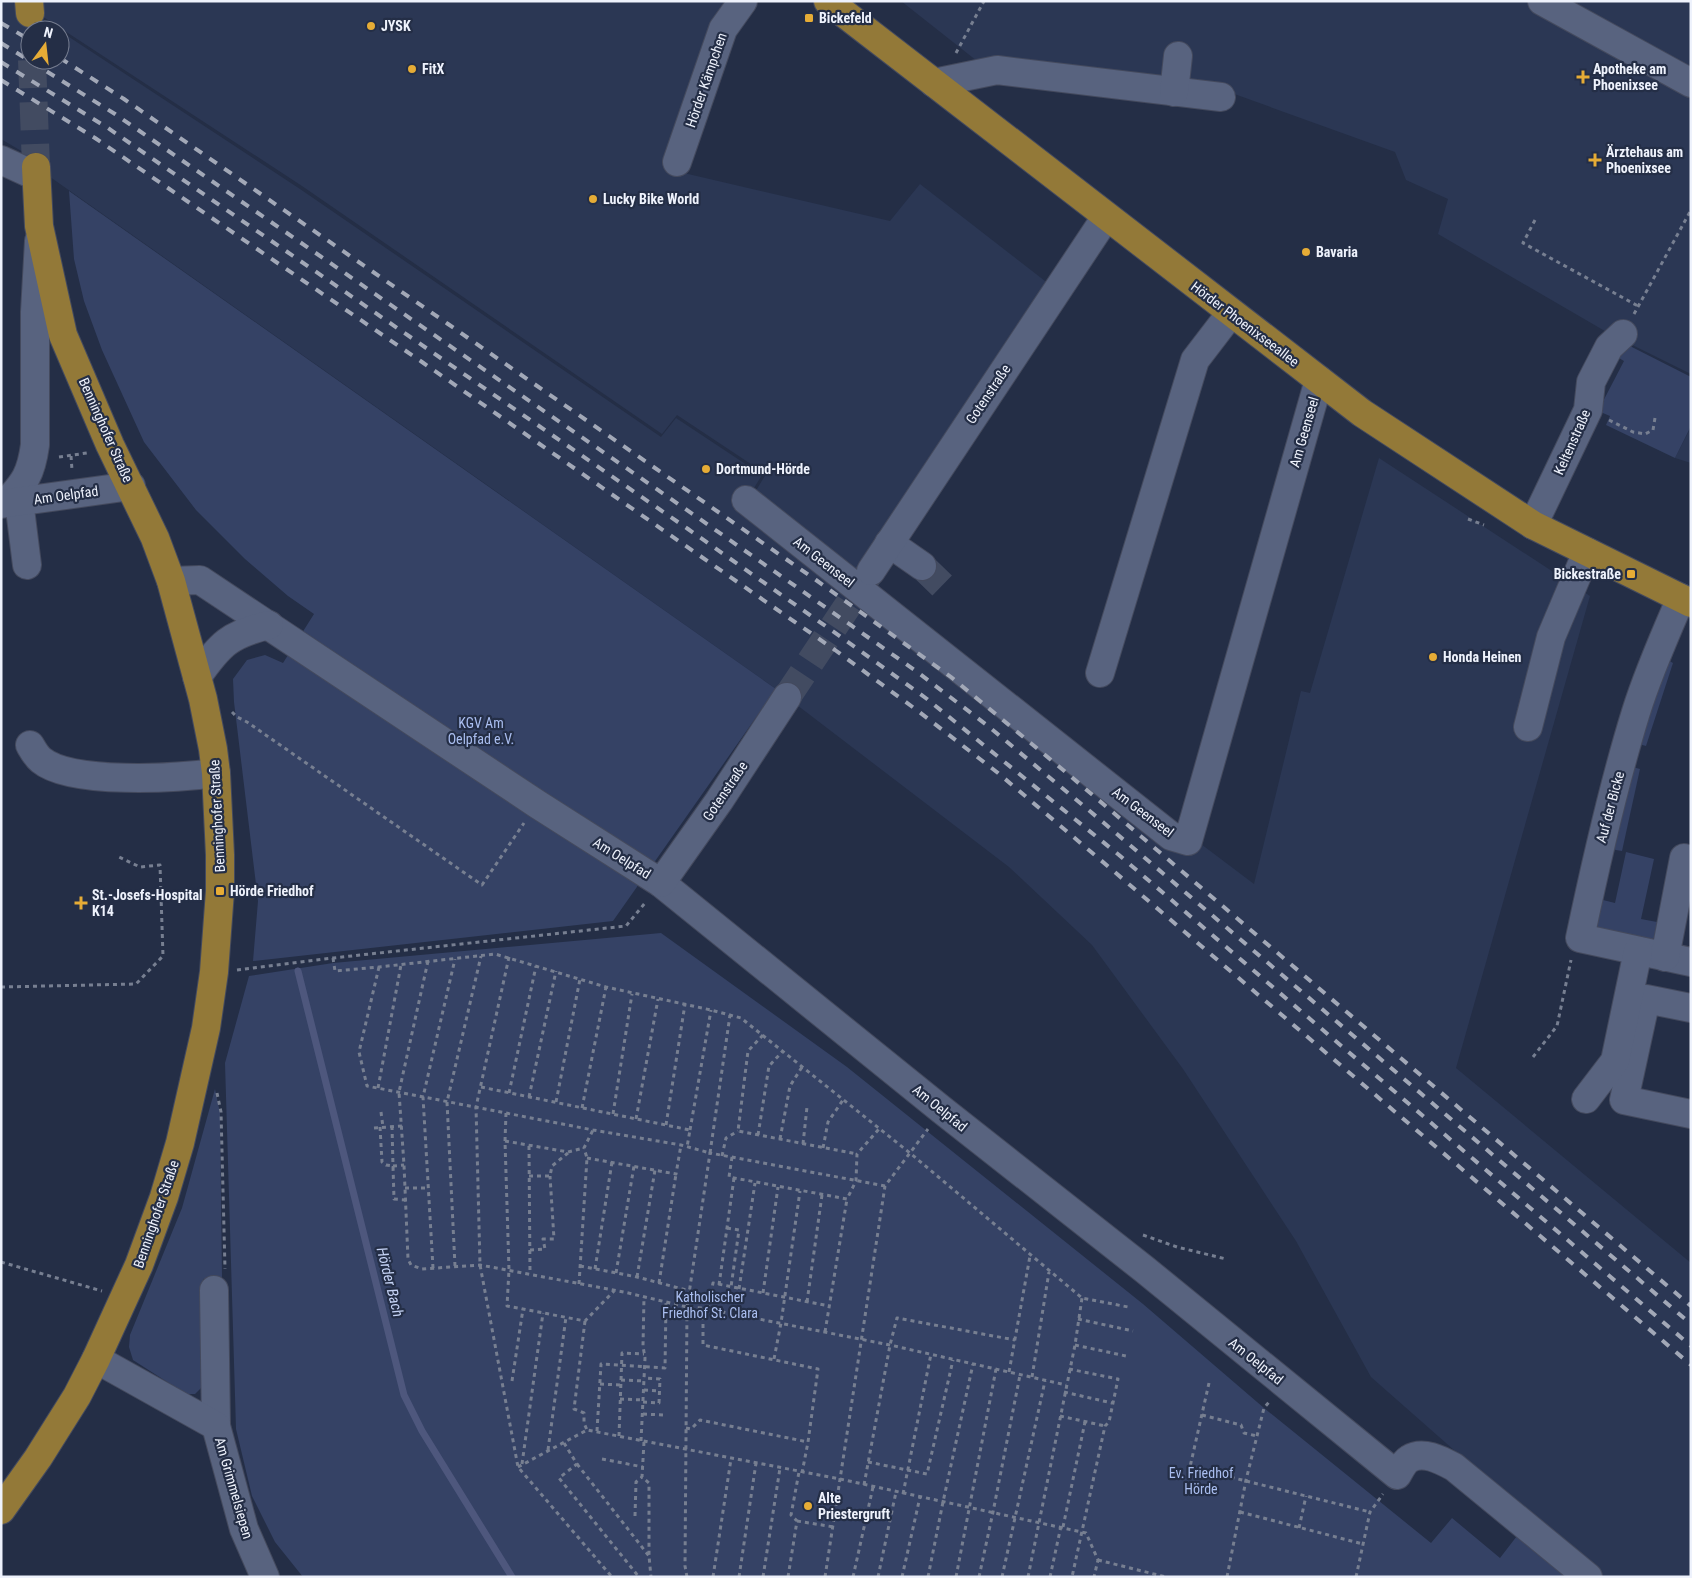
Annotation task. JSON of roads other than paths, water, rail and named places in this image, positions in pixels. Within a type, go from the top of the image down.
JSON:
[{"type":"main road","name":"Hörder Phoenixseeallee","points":[[828,1],[1362,413],[1533,525],[1686,600]]},
{"type":"main road","name":"Benninghofer Straße","points":[[1,1510],[77,1396],[139,1265],[164,1197],[180,1143],[206,1028],[214,972],[220,890],[216,774],[213,750],[197,677],[170,581],[155,538],[110,445],[63,335],[39,226],[36,172]]},
{"type":"street","name":"Hörder Kämpchen","points":[[677,162],[723,28],[742,1]]},
{"type":"street","points":[[1542,1],[1691,83]]},
{"type":"street","points":[[1174,92],[1178,56]]},
{"type":"street","points":[[934,83],[997,70],[1221,97]]},
{"type":"street","points":[[1,160],[36,172]]},
{"type":"street","name":"Gotenstraße","points":[[871,571],[1106,217]]},
{"type":"street","name":"Benninghofer Straße","points":[[9,502],[24,483],[32,465],[35,445],[35,312],[39,226]]},
{"type":"street","points":[[1100,673],[1195,360],[1231,313]]},
{"type":"street","name":"Keltenstraße","points":[[1533,525],[1588,410],[1591,382],[1609,347],[1629,324]]},
{"type":"street","name":"Am Geenseel","points":[[746,500],[1171,836],[1188,841],[1319,380]]},
{"type":"street","name":"Am Oelpfad","points":[[9,502],[131,486]]},
{"type":"street","points":[[9,502],[27,565]]},
{"type":"street","points":[[889,543],[922,566]]},
{"type":"street","points":[[1528,727],[1551,637],[1588,552]]},
{"type":"street","name":"Am Oelpfad","points":[[170,581],[200,580],[537,804],[661,883],[1144,1269],[1397,1475],[1409,1459],[1423,1455],[1439,1459],[1454,1467],[1588,1577]]},
{"type":"street","name":"Auf der Bicke","points":[[1638,951],[1580,938],[1601,840],[1636,710],[1668,628],[1686,600]]},
{"type":"street","points":[[197,677],[208,660],[232,637],[251,629],[269,625]]},
{"type":"street","name":"Gotenstraße","points":[[661,883],[719,801],[787,697]]},
{"type":"street","points":[[30,745],[42,761],[59,769],[81,775],[134,778],[216,774]]},
{"type":"street","points":[[1665,957],[1684,858]]},
{"type":"street","points":[[1586,1100],[1615,1061],[1638,951],[1691,962]]},
{"type":"street","points":[[1691,1008],[1646,999],[1624,1100],[1691,1114]]},
{"type":"street","name":"Am Grimmelsiepen","points":[[214,1290],[216,1426],[244,1529],[266,1577]]},
{"type":"street","name":"Am Grimmelsiepen","points":[[96,1359],[216,1426]]},
{"type":"waterway","name":"Hörder Bach","points":[[298,971],[404,1395],[422,1431],[512,1577]]},
{"type":"tunnel","points":[[32,70],[36,167]]},
{"type":"tunnel","points":[[922,566],[951,594]]},
{"type":"tunnel","points":[[787,697],[871,571]]},
{"type":"railway","points":[[1,23],[20,34]]},
{"type":"railway","points":[[1,43],[115,114],[916,671],[988,726],[1104,823],[1691,1324]]},
{"type":"railway","points":[[1,62],[108,128],[688,529],[927,699],[1119,855],[1691,1346]]},
{"type":"railway","points":[[70,64],[124,99],[448,324],[816,580],[951,677],[1068,774],[1691,1306]]},
{"type":"railway","points":[[1,80],[95,138],[422,362],[835,650],[918,711],[998,773],[1691,1365]]},
{"type":"place","name":"Bickefeld","points":[[809,18]]},
{"type":"place","name":"JYSK","points":[[371,26]]},
{"type":"place","name":"FitX","points":[[412,69]]},
{"type":"place","name":"Apotheke am Phoenixsee","points":[[1583,77]]},
{"type":"place","name":"Ärztehaus am Phoenixsee","points":[[1595,160]]},
{"type":"place","name":"Lucky Bike World","points":[[593,199]]},
{"type":"place","name":"Bavaria","points":[[1306,252]]},
{"type":"place","name":"Dortmund-Hörde","points":[[706,469]]},
{"type":"place","name":"Bickestraße","points":[[1631,574]]},
{"type":"place","name":"Honda Heinen","points":[[1433,657]]},
{"type":"place","name":"Hörde Friedhof","points":[[220,891]]},
{"type":"place","name":"St.-Josefs-Hospital K14","points":[[81,903]]},
{"type":"place","name":"Alte Priestergruft","points":[[808,1506]]},
{"type":"park label","name":"KGV Am Oelpfad e.V.","points":[[481,732]]},
{"type":"park label","name":"Katholischer Friedhof St. Clara","points":[[710,1305]]},
{"type":"park label","name":"Ev. Friedhof Hörde","points":[[1201,1482]]}]
